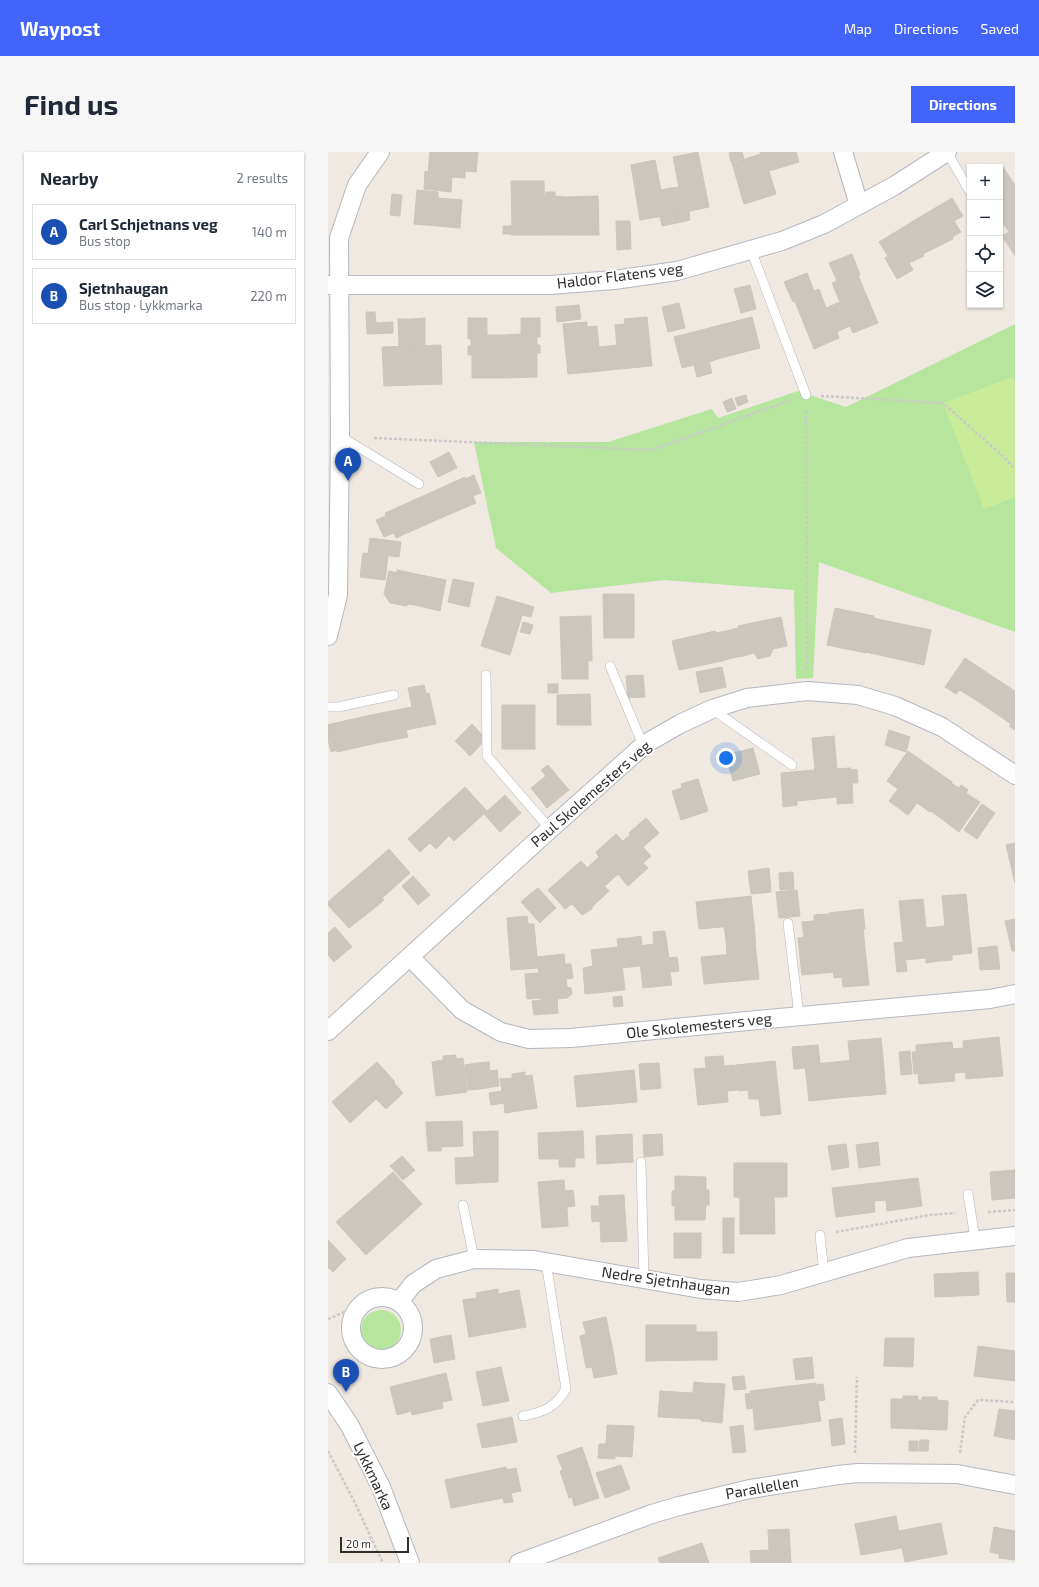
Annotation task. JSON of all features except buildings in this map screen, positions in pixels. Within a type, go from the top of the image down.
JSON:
[{"type":"street","points":[[328,636],[333,594],[340,436],[333,388],[333,285],[339,238],[358,185],[380,152]]},
{"type":"street","points":[[843,152],[859,205]]},
{"type":"street","name":"Haldor Flatens veg","points":[[333,285],[550,285],[614,280],[677,271],[782,241],[824,224],[894,186],[947,152]]},
{"type":"street","name":"Paul Skolemesters veg","points":[[328,1031],[645,744],[680,724],[712,709],[747,698],[807,691],[858,695],[895,706],[942,727],[1015,775]]},
{"type":"street","name":"Ole Skolemesters veg","points":[[410,957],[462,1010],[501,1032],[528,1039],[571,1038],[990,999],[1015,994]]},
{"type":"street","name":"Nedre Sjetnhaugan","points":[[399,1302],[413,1284],[436,1269],[474,1259],[534,1260],[701,1289],[738,1292],[781,1285],[908,1248],[975,1239],[1015,1236]]},
{"type":"street","points":[[380,1297],[390,1298],[399,1302],[406,1309],[411,1318],[413,1328],[411,1338],[406,1347],[398,1354],[389,1358],[379,1359],[369,1357],[360,1351],[354,1343],[350,1333],[354,1313],[361,1305],[370,1299],[380,1297]]},
{"type":"street","name":"Lykkmarka","points":[[328,1393],[350,1426],[381,1487],[410,1563]]},
{"type":"street","name":"Parallellen","points":[[519,1563],[652,1514],[691,1502],[754,1489],[854,1474],[957,1474],[1015,1485]]},
{"type":"lane","points":[[947,152],[967,187]]},
{"type":"lane","points":[[751,250],[806,395]]},
{"type":"lane","points":[[340,436],[419,484]]},
{"type":"lane","points":[[610,666],[640,738],[645,744]]},
{"type":"lane","points":[[486,675],[488,756],[550,829]]},
{"type":"lane","points":[[328,707],[338,707],[394,695]]},
{"type":"lane","points":[[712,709],[792,764]]},
{"type":"lane","points":[[788,923],[799,1016]]},
{"type":"lane","points":[[641,1162],[644,1280]]},
{"type":"lane","points":[[968,1194],[975,1239]]},
{"type":"lane","points":[[463,1206],[474,1259]]},
{"type":"lane","points":[[820,1235],[824,1273]]},
{"type":"lane","points":[[523,1416],[542,1413],[560,1399],[566,1389],[546,1262]]},
{"type":"path","points":[[806,395],[807,691]]},
{"type":"path","points":[[371,437],[652,450],[806,395],[944,403],[1015,469]]},
{"type":"path","points":[[820,1235],[930,1216],[964,1212],[971,1214],[1015,1210]]},
{"type":"path","points":[[328,1319],[361,1305]]},
{"type":"path","points":[[854,1474],[857,1377]]},
{"type":"path","points":[[957,1474],[965,1417],[978,1400],[1015,1402]]},
{"type":"path","points":[[328,1451],[354,1501],[383,1563]]},
{"type":"green space","points":[[1015,324],[1015,632],[819,562],[813,678],[796,679],[794,590],[664,580],[551,593],[496,548],[474,442],[608,442],[712,409],[718,418],[798,391],[846,407]]},
{"type":"green space","points":[[1013,377],[1015,383],[1015,497],[984,509],[943,403]]},
{"type":"green space","points":[[385,1310],[392,1313],[398,1319],[401,1330],[400,1338],[392,1347],[385,1350],[377,1350],[370,1347],[362,1338],[361,1326],[364,1319],[373,1311]]},
{"type":"place","name":"Carl Schjetnans veg","points":[[348,481]]},
{"type":"place","name":"Sjetnhaugan","points":[[346,1392]]}]
